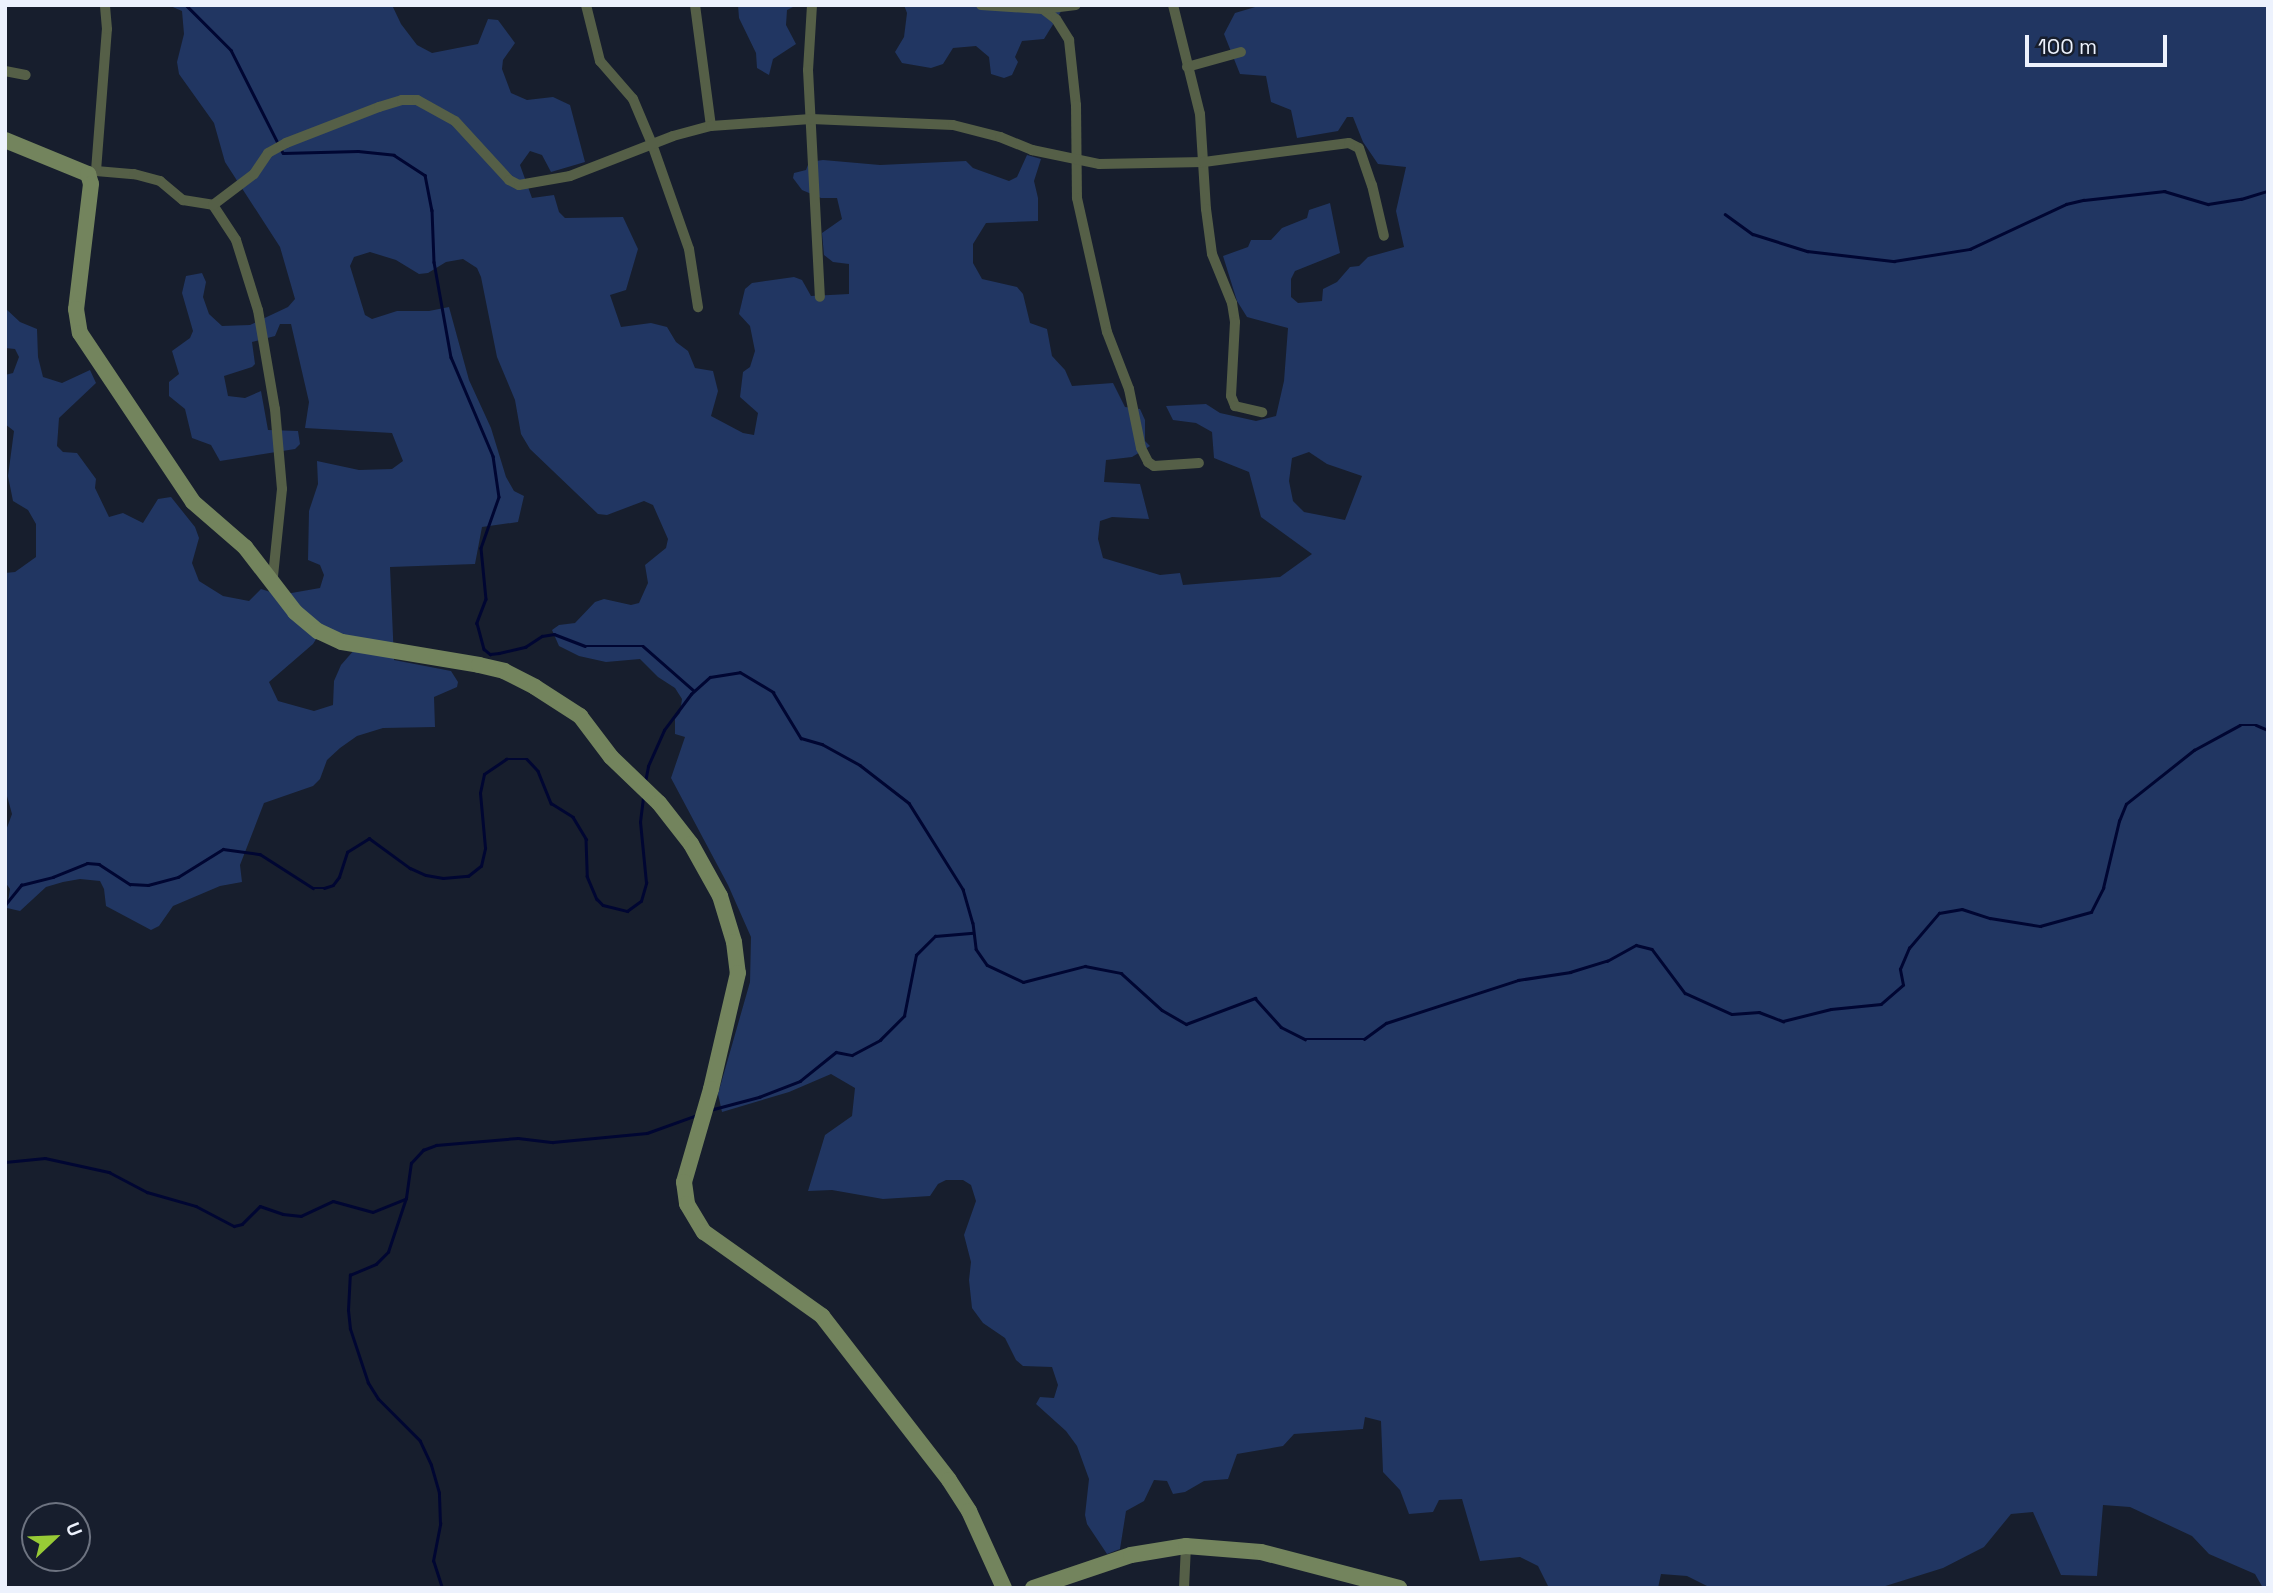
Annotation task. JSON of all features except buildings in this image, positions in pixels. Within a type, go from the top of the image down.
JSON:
[{"type":"main road","points":[[5,140],[92,173],[76,309],[80,333],[193,502],[237,538],[272,585],[302,618],[330,638],[415,656],[479,665],[520,679],[580,716],[632,778],[659,803],[691,844],[720,897],[734,942],[738,972],[684,1182],[687,1204],[695,1222],[704,1232],[745,1264],[822,1316],[949,1480],[969,1511],[1003,1588]]},
{"type":"main road","points":[[1033,1588],[1131,1555],[1186,1546],[1261,1552],[1399,1588]]},
{"type":"street","points":[[105,5],[107,29],[92,173],[134,174],[160,181],[183,200],[214,205],[254,174],[268,153],[286,143],[363,112],[410,100],[433,107],[455,121],[509,180],[519,185],[570,176],[652,144],[711,126],[811,120],[953,125],[1074,161],[1099,164],[1204,162],[1355,144],[1372,185],[1384,236]]},
{"type":"street","points":[[586,5],[600,61],[633,99],[652,144],[689,249],[698,307]]},
{"type":"street","points":[[695,5],[711,126]]},
{"type":"street","points":[[812,5],[808,70],[820,297]]},
{"type":"street","points":[[981,5],[1043,9],[1076,5]]},
{"type":"street","points":[[1173,5],[1200,114],[1212,254],[1232,303],[1235,322],[1232,402],[1240,408],[1262,412]]},
{"type":"street","points":[[1043,9],[1056,19],[1069,40],[1076,104],[1074,161],[1077,198],[1107,332],[1129,389],[1145,457],[1154,466],[1199,463]]},
{"type":"street","points":[[1187,67],[1241,52]]},
{"type":"street","points":[[5,72],[26,75]]},
{"type":"street","points":[[214,205],[236,240],[258,310],[271,370],[282,489],[272,585]]},
{"type":"street","points":[[1184,1588],[1186,1546]]},
{"type":"shaded area","points":[[168,5],[392,5],[401,24],[417,45],[432,53],[478,44],[488,19],[498,20],[515,43],[503,60],[502,69],[511,93],[527,100],[553,97],[570,105],[585,162],[551,172],[542,155],[530,151],[520,165],[532,198],[554,195],[559,212],[565,218],[623,217],[638,249],[626,290],[610,295],[621,327],[651,323],[667,327],[676,342],[688,351],[695,368],[713,371],[718,391],[711,416],[743,433],[754,435],[758,413],[740,397],[743,372],[750,367],[755,351],[750,326],[739,314],[745,289],[752,283],[794,277],[802,280],[811,296],[849,294],[849,264],[833,262],[824,255],[822,233],[842,219],[837,198],[821,198],[802,190],[793,178],[794,173],[806,170],[809,162],[823,160],[880,165],[966,161],[973,168],[1009,181],[1017,177],[1027,155],[1041,159],[1034,181],[1038,198],[1038,221],[986,223],[973,244],[973,263],[982,279],[1017,287],[1023,294],[1030,323],[1047,329],[1052,356],[1065,370],[1072,386],[1113,383],[1125,407],[1140,409],[1145,420],[1145,441],[1150,446],[1132,457],[1106,460],[1104,482],[1140,484],[1149,519],[1112,517],[1100,521],[1098,539],[1103,558],[1160,575],[1180,573],[1183,585],[1280,577],[1312,554],[1261,517],[1249,472],[1214,458],[1212,432],[1196,423],[1173,420],[1166,406],[1206,404],[1220,413],[1256,421],[1276,416],[1284,381],[1288,328],[1247,317],[1237,301],[1223,256],[1248,247],[1251,240],[1271,240],[1282,228],[1307,218],[1309,210],[1330,203],[1340,253],[1295,271],[1291,279],[1291,297],[1298,303],[1322,301],[1323,289],[1337,282],[1350,267],[1359,266],[1368,257],[1404,247],[1396,211],[1406,167],[1378,164],[1363,142],[1353,117],[1347,117],[1338,131],[1297,138],[1291,110],[1271,102],[1266,76],[1240,74],[1224,34],[1235,13],[1262,5],[2268,5],[2268,1588],[2263,1588],[2255,1574],[2209,1554],[2192,1536],[2130,1507],[2103,1505],[2097,1576],[2061,1575],[2033,1512],[2011,1514],[1984,1547],[1943,1568],[1879,1588],[1711,1588],[1687,1576],[1661,1574],[1658,1588],[1549,1588],[1538,1566],[1520,1557],[1480,1561],[1462,1499],[1439,1500],[1433,1512],[1409,1514],[1400,1490],[1383,1472],[1381,1421],[1365,1417],[1363,1429],[1294,1434],[1283,1446],[1237,1454],[1228,1479],[1204,1481],[1185,1492],[1173,1494],[1167,1481],[1154,1480],[1144,1501],[1126,1511],[1120,1549],[1107,1554],[1087,1524],[1085,1515],[1089,1479],[1077,1446],[1066,1431],[1036,1404],[1040,1397],[1054,1398],[1058,1385],[1052,1367],[1023,1366],[1016,1360],[1005,1338],[983,1323],[972,1308],[969,1280],[971,1262],[964,1235],[976,1201],[971,1185],[963,1180],[946,1180],[938,1184],[930,1196],[883,1199],[832,1190],[808,1191],[825,1135],[852,1116],[855,1088],[831,1074],[789,1092],[722,1112],[718,1094],[750,982],[751,937],[728,885],[671,778],[685,737],[675,734],[675,719],[680,713],[682,699],[675,688],[658,677],[640,659],[606,662],[579,656],[559,646],[552,630],[559,625],[575,623],[595,602],[604,599],[631,605],[639,603],[648,583],[645,565],[666,548],[668,539],[653,505],[644,501],[607,515],[598,514],[530,449],[521,434],[515,400],[497,357],[481,277],[477,268],[463,259],[446,262],[428,273],[419,274],[396,260],[370,252],[354,257],[350,266],[365,315],[372,319],[397,311],[429,311],[449,307],[469,380],[491,428],[506,477],[514,491],[524,496],[518,522],[482,527],[475,564],[390,567],[394,660],[451,671],[458,682],[457,687],[434,697],[435,727],[383,728],[357,736],[340,748],[327,760],[320,779],[313,786],[264,803],[240,865],[242,882],[220,886],[173,906],[159,926],[151,930],[106,906],[100,881],[80,879],[63,882],[46,887],[20,911],[7,908],[10,889],[5,882],[5,833],[12,814],[5,789],[5,573],[15,572],[36,557],[36,524],[28,510],[13,501],[8,476],[14,431],[5,424],[5,375],[13,373],[19,357],[15,349],[5,348],[5,308],[20,322],[37,329],[38,357],[43,377],[62,383],[90,370],[96,383],[59,418],[57,446],[63,452],[77,453],[96,479],[95,488],[109,517],[123,513],[143,523],[158,499],[171,497],[195,527],[199,538],[192,563],[199,581],[223,596],[249,601],[261,589],[280,595],[320,588],[324,575],[320,565],[308,560],[309,511],[318,484],[317,461],[359,470],[392,469],[403,461],[392,433],[305,428],[309,402],[291,324],[280,324],[275,336],[252,342],[255,364],[252,367],[224,376],[228,396],[245,398],[261,391],[268,430],[298,431],[300,444],[295,449],[220,461],[211,445],[192,438],[185,409],[169,396],[169,382],[179,374],[172,351],[190,338],[193,331],[182,293],[186,276],[202,273],[206,282],[203,297],[209,314],[222,326],[250,325],[288,307],[295,299],[280,247],[225,162],[214,123],[179,74],[177,62],[184,34],[182,11]],"holes":[[[1309,452],[1327,464],[1362,476],[1345,520],[1304,512],[1293,501],[1289,481],[1292,458]],[[323,628],[362,641],[341,665],[334,681],[333,705],[314,711],[278,701],[269,682],[313,644]]]},
{"type":"shaded area","points":[[738,5],[797,5],[787,10],[786,25],[796,44],[773,59],[769,75],[757,68],[756,53],[739,18]]},
{"type":"shaded area","points":[[904,5],[1065,5],[1044,39],[1022,41],[1015,57],[1018,62],[1012,75],[1004,78],[991,74],[989,57],[976,46],[953,48],[943,64],[931,68],[902,63],[895,52],[904,37],[907,13]]},
{"type":"waterway","points":[[186,5],[231,50],[278,143]]},
{"type":"waterway","points":[[281,149],[283,153],[358,151],[394,155],[425,175],[432,210],[434,262],[451,357],[493,456],[499,497],[481,548],[486,599],[477,623],[484,649],[490,654],[499,653],[525,647],[542,636],[554,634],[585,646],[643,646],[693,690]]},
{"type":"waterway","points":[[1725,214],[1753,234],[1807,251],[1894,261],[1970,249],[2066,204],[2084,200],[2164,191],[2208,204],[2241,199],[2268,191]]},
{"type":"waterway","points":[[645,782],[648,766],[664,730],[691,694],[710,677],[740,672],[773,692],[801,738],[822,744],[860,765],[909,803],[963,889],[973,923],[976,949],[987,965],[1023,982],[1085,966],[1121,973],[1162,1010],[1186,1024],[1255,998],[1281,1027],[1305,1039],[1364,1039],[1386,1023],[1518,980],[1570,972],[1607,961],[1636,945],[1652,949],[1685,993],[1732,1014],[1759,1012],[1783,1021],[1831,1009],[1881,1004],[1903,985],[1900,969],[1909,948],[1939,913],[1962,909],[1990,918],[2040,926],[2091,912],[2103,888],[2119,821],[2126,804],[2194,750],[2240,725],[2256,725],[2268,730]]},
{"type":"waterway","points":[[5,905],[21,885],[53,877],[87,863],[99,864],[130,884],[148,885],[178,877],[223,849],[260,854],[313,888],[324,888],[333,885],[339,877],[347,852],[369,838],[410,868],[426,875],[443,878],[468,876],[481,866],[485,848],[480,793],[484,774],[506,759],[527,759],[538,771],[551,803],[573,817],[586,839],[587,876],[597,899],[603,905],[627,911],[641,901],[646,883],[640,822],[643,796]]},
{"type":"waterway","points":[[710,1110],[759,1097],[800,1081],[836,1052],[852,1055],[880,1040],[904,1016],[916,955],[935,936],[973,933]]},
{"type":"waterway","points":[[442,1588],[433,1561],[440,1524],[439,1493],[431,1465],[420,1441],[378,1399],[368,1383],[350,1329],[350,1275],[376,1264],[388,1252],[406,1198],[411,1163],[423,1150],[436,1145],[518,1138],[553,1142],[647,1133],[697,1115]]},
{"type":"waterway","points":[[5,1162],[45,1158],[109,1172],[147,1192],[196,1206],[234,1226],[242,1224],[260,1206],[283,1214],[301,1216],[333,1201],[373,1212],[405,1199]]}]
